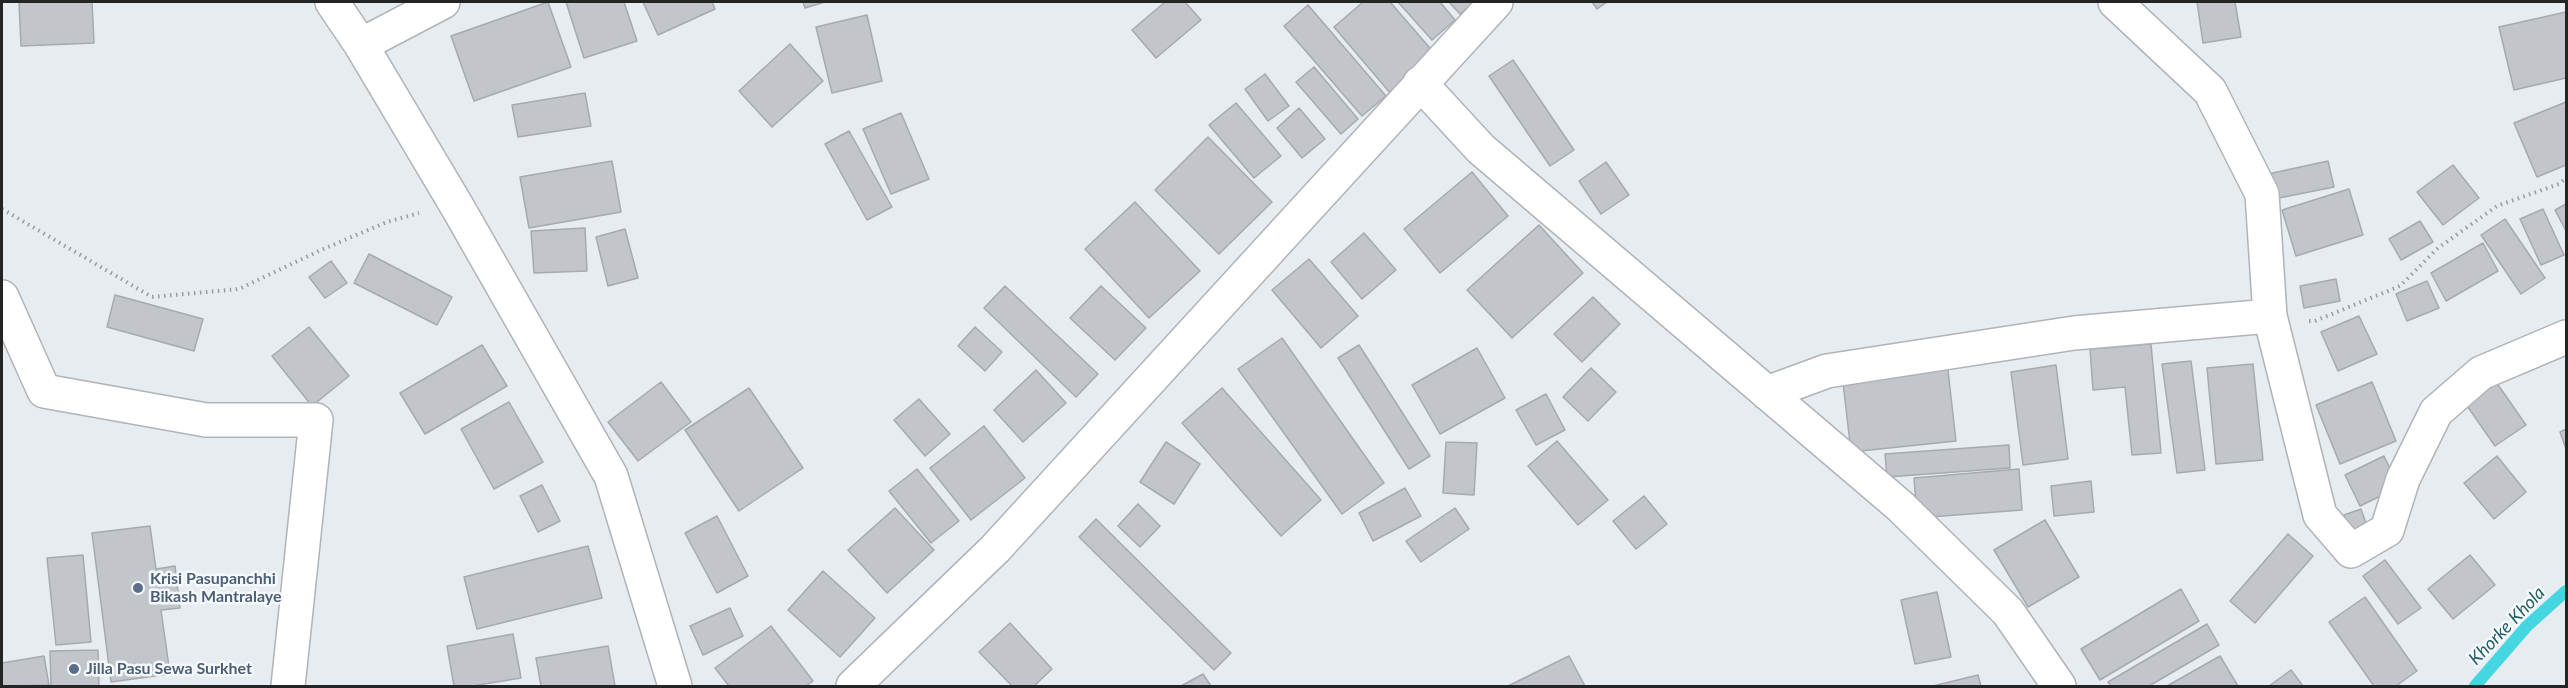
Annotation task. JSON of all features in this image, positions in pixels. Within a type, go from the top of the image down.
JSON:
[{"type":"main road","points":[[332,2],[362,45],[458,208],[611,476],[675,687]]},
{"type":"main road","points":[[362,45],[443,2]]},
{"type":"main road","points":[[853,687],[994,549],[1496,2]]},
{"type":"main road","points":[[2115,2],[2210,91],[2262,195],[2270,316],[2320,515],[2351,552],[2387,530],[2403,479],[2436,412],[2481,373],[2566,337]]},
{"type":"main road","points":[[1420,83],[1481,149],[1900,506],[2008,612],[2059,687]]},
{"type":"main road","points":[[2,297],[44,392],[206,420],[316,420],[288,687]]},
{"type":"main road","points":[[1767,393],[1827,371],[2074,333],[2270,316]]},
{"type":"path","points":[[2270,316],[2315,321],[2400,286],[2438,248],[2497,206],[2559,184],[2566,178]]},
{"type":"path","points":[[2,209],[152,297],[239,289],[387,222],[429,210],[458,208]]},
{"type":"building","points":[[19,2],[92,2],[94,43],[21,46]]},
{"type":"building","points":[[548,2],[571,67],[474,101],[451,36]]},
{"type":"building","points":[[566,2],[624,2],[637,41],[584,58]]},
{"type":"building","points":[[643,2],[712,2],[715,9],[658,35]]},
{"type":"building","points":[[803,2],[825,2],[805,8]]},
{"type":"building","points":[[1165,2],[1185,2],[1201,20],[1156,58],[1132,30]]},
{"type":"building","points":[[1363,2],[1390,2],[1436,55],[1391,94],[1334,27]]},
{"type":"building","points":[[1398,2],[1440,2],[1455,20],[1432,40]]},
{"type":"building","points":[[1449,2],[1475,2],[1460,14]]},
{"type":"building","points":[[1592,2],[1607,2],[1597,9]]},
{"type":"building","points":[[2197,2],[2235,2],[2241,37],[2203,43]]},
{"type":"building","points":[[1308,5],[1386,96],[1362,116],[1284,26]]},
{"type":"building","points":[[2566,12],[2566,78],[2514,90],[2499,27]]},
{"type":"building","points":[[867,15],[882,81],[832,93],[816,27]]},
{"type":"building","points":[[790,44],[823,81],[772,127],[739,91]]},
{"type":"building","points":[[1513,60],[1574,150],[1550,166],[1489,76]]},
{"type":"building","points":[[1314,67],[1358,119],[1341,134],[1296,82]]},
{"type":"building","points":[[1265,74],[1289,106],[1268,121],[1245,89]]},
{"type":"building","points":[[585,93],[591,126],[518,137],[512,105]]},
{"type":"building","points":[[2566,102],[2566,165],[2537,177],[2514,123]]},
{"type":"building","points":[[1236,103],[1281,156],[1254,178],[1209,125]]},
{"type":"building","points":[[1299,108],[1325,139],[1302,158],[1277,128]]},
{"type":"building","points":[[901,113],[929,179],[891,194],[863,129]]},
{"type":"building","points":[[849,131],[892,207],[867,220],[825,144]]},
{"type":"building","points":[[1208,137],[1272,202],[1219,254],[1155,190]]},
{"type":"building","points":[[612,161],[621,212],[529,228],[520,177]]},
{"type":"building","points":[[2328,161],[2334,187],[2274,199],[2268,174]]},
{"type":"building","points":[[1606,162],[1629,195],[1601,214],[1579,181]]},
{"type":"building","points":[[2453,165],[2479,198],[2443,225],[2417,192]]},
{"type":"building","points":[[1472,172],[1508,216],[1440,273],[1404,229]]},
{"type":"building","points":[[2349,189],[2363,235],[2296,256],[2282,210]]},
{"type":"building","points":[[1135,202],[1200,271],[1149,318],[1085,249]]},
{"type":"building","points":[[2566,204],[2566,231],[2555,210]]},
{"type":"building","points":[[2543,209],[2564,255],[2541,265],[2520,219]]},
{"type":"building","points":[[2505,219],[2545,278],[2521,294],[2481,235]]},
{"type":"building","points":[[2420,221],[2433,242],[2401,260],[2389,239]]},
{"type":"building","points":[[1539,225],[1583,273],[1512,338],[1467,290]]},
{"type":"building","points":[[585,228],[587,271],[534,273],[531,231]]},
{"type":"building","points":[[625,229],[638,278],[608,286],[596,237]]},
{"type":"building","points":[[1364,233],[1396,270],[1362,299],[1331,262]]},
{"type":"building","points":[[2483,243],[2498,271],[2446,301],[2431,273]]},
{"type":"building","points":[[369,254],[452,297],[437,325],[354,283]]},
{"type":"building","points":[[1309,259],[1358,316],[1321,348],[1272,290]]},
{"type":"building","points":[[331,261],[347,283],[325,298],[309,277]]},
{"type":"building","points":[[2336,279],[2340,301],[2304,308],[2300,286]]},
{"type":"building","points":[[2427,281],[2439,308],[2407,321],[2396,294]]},
{"type":"building","points":[[1005,286],[1098,374],[1076,397],[984,308]]},
{"type":"building","points":[[1101,286],[1146,328],[1115,360],[1070,318]]},
{"type":"building","points":[[115,295],[203,319],[194,351],[107,327]]},
{"type":"building","points":[[1593,297],[1620,324],[1582,362],[1554,334]]},
{"type":"building","points":[[2359,316],[2377,354],[2338,371],[2321,332]]},
{"type":"building","points":[[309,327],[349,376],[312,406],[272,356]]},
{"type":"building","points":[[975,327],[1002,352],[985,371],[958,346]]},
{"type":"building","points":[[1282,338],[1384,483],[1342,514],[1238,369]]},
{"type":"building","points":[[2151,344],[2161,453],[2132,455],[2125,387],[2093,390],[2090,349]]},
{"type":"building","points":[[482,345],[507,386],[425,434],[400,393]]},
{"type":"building","points":[[1359,345],[1430,456],[1409,469],[1338,358]]},
{"type":"building","points":[[1477,348],[1505,398],[1440,434],[1412,385]]},
{"type":"building","points":[[2191,361],[2205,470],[2177,473],[2162,364]]},
{"type":"building","points":[[1947,362],[1956,441],[1851,452],[1842,374]]},
{"type":"building","points":[[2253,364],[2263,460],[2216,464],[2207,368]]},
{"type":"building","points":[[2056,365],[2068,459],[2023,465],[2011,372]]},
{"type":"building","points":[[1591,368],[1616,392],[1588,421],[1563,397]]},
{"type":"building","points":[[1036,370],[1066,403],[1023,442],[994,410]]},
{"type":"building","points":[[2494,379],[2526,425],[2495,446],[2463,400]]},
{"type":"building","points":[[661,382],[691,422],[638,461],[608,422]]},
{"type":"building","points":[[2372,382],[2396,441],[2340,464],[2316,405]]},
{"type":"building","points":[[749,388],[803,468],[739,511],[685,430]]},
{"type":"building","points":[[1222,388],[1321,500],[1281,536],[1182,423]]},
{"type":"building","points":[[1546,394],[1565,430],[1536,445],[1516,410]]},
{"type":"building","points":[[919,399],[950,434],[925,456],[894,420]]},
{"type":"building","points":[[509,402],[543,462],[494,489],[461,429]]},
{"type":"building","points":[[984,426],[1025,478],[971,520],[930,468]]},
{"type":"building","points":[[2566,429],[2566,449],[2560,432]]},
{"type":"building","points":[[1557,441],[1608,500],[1578,525],[1528,466]]},
{"type":"building","points":[[1166,442],[1200,464],[1174,504],[1140,482]]},
{"type":"building","points":[[1446,442],[1477,443],[1474,495],[1443,493]]},
{"type":"building","points":[[2009,445],[2010,468],[1887,477],[1885,454]]},
{"type":"building","points":[[2384,456],[2399,487],[2360,506],[2345,475]]},
{"type":"building","points":[[2497,456],[2526,492],[2494,519],[2464,483]]},
{"type":"building","points":[[917,469],[959,521],[931,543],[889,491]]},
{"type":"building","points":[[2019,469],[2022,510],[1917,518],[1914,478]]},
{"type":"building","points":[[2091,481],[2094,512],[2054,516],[2051,486]]},
{"type":"building","points":[[542,485],[560,521],[538,532],[520,496]]},
{"type":"building","points":[[1405,488],[1421,516],[1373,541],[1359,513]]},
{"type":"building","points":[[1644,496],[1667,524],[1636,549],[1613,521]]},
{"type":"building","points":[[1138,504],[1160,526],[1140,547],[1118,526]]},
{"type":"building","points":[[895,508],[934,550],[887,593],[848,550]]},
{"type":"building","points":[[1455,508],[1469,529],[1421,562],[1406,541]]},
{"type":"building","points":[[2361,509],[2369,532],[2351,538],[2344,515]]},
{"type":"building","points":[[717,516],[748,576],[717,593],[685,533]]},
{"type":"building","points":[[1096,519],[1231,653],[1214,670],[1079,537]]},
{"type":"building","points":[[2045,520],[2079,577],[2028,607],[1994,550]]},
{"type":"building","name":"Krisi Pasupanchhi Bikash Mantralaye","points":[[150,526],[156,569],[175,566],[180,608],[161,610],[170,674],[111,682],[92,533]]},
{"type":"building","points":[[2288,534],[2313,556],[2255,623],[2230,601]]},
{"type":"building","points":[[588,546],[602,598],[477,629],[464,577]]},
{"type":"building","points":[[83,555],[91,642],[56,645],[47,558]]},
{"type":"building","points":[[2470,555],[2495,585],[2453,619],[2428,589]]},
{"type":"building","points":[[2385,560],[2421,608],[2398,624],[2363,576]]},
{"type":"building","points":[[823,571],[875,618],[840,657],[788,610]]},
{"type":"building","points":[[2181,589],[2199,621],[2100,680],[2081,649]]},
{"type":"building","points":[[1937,592],[1951,657],[1915,664],[1901,600]]},
{"type":"building","points":[[2365,597],[2417,671],[2396,686],[2374,686],[2329,622]]},
{"type":"building","points":[[730,608],[743,636],[703,655],[690,626]]},
{"type":"building","points":[[1010,623],[1052,669],[1034,686],[1012,686],[979,652]]},
{"type":"building","points":[[2207,624],[2219,645],[2149,686],[2111,686],[2108,682]]},
{"type":"building","points":[[771,626],[813,681],[806,686],[729,686],[715,668]]},
{"type":"building","points":[[513,634],[521,678],[472,686],[454,686],[447,646]]},
{"type":"building","points":[[608,646],[615,686],[541,686],[536,658]]},
{"type":"building","name":"Jilla Pasu Sewa Surkhet","points":[[98,650],[99,686],[51,686],[50,651]]},
{"type":"building","points":[[44,656],[49,685],[2,686],[2,663]]},
{"type":"building","points":[[1569,656],[1585,686],[1508,686]]},
{"type":"building","points":[[2220,656],[2238,686],[2167,686]]},
{"type":"building","points":[[2291,670],[2303,686],[2269,686]]},
{"type":"building","points":[[1203,674],[1211,686],[1181,686]]},
{"type":"building","points":[[1978,675],[1981,686],[1933,686]]},
{"type":"waterway","name":"Khorke Khola","points":[[2475,686],[2527,626],[2566,591]]},
{"type":"place","name":"Krisi Pasupanchhi Bikash Mantralaye","points":[[138,588]]},
{"type":"place","name":"Jilla Pasu Sewa Surkhet","points":[[74,669]]}]
